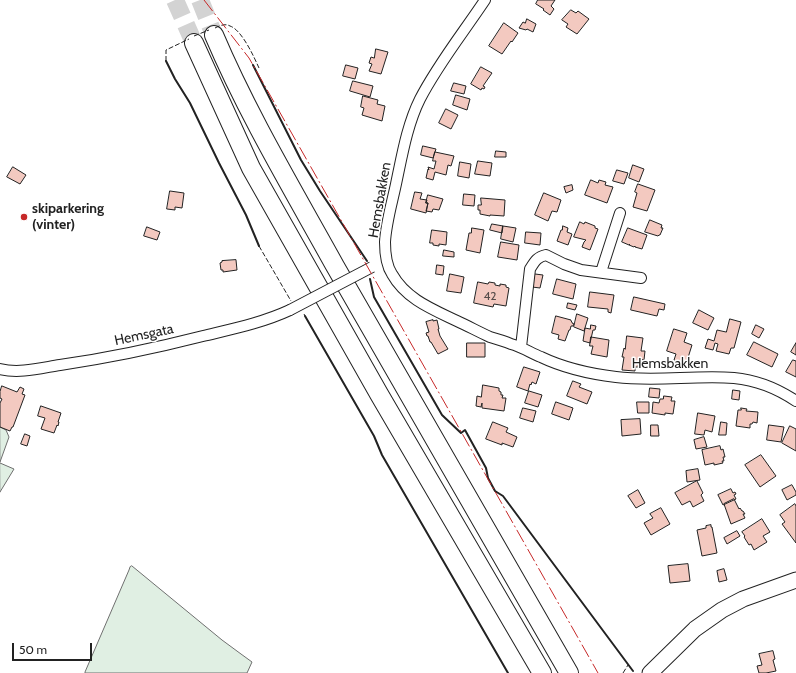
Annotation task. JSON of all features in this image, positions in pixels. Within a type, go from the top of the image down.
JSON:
[{"type":"highway","points":[[214,35],[239,89],[273,155],[404,387],[569,673]]},
{"type":"highway","points":[[194,43],[251,168],[379,394],[542,673]]},
{"type":"main road","points":[[650,673],[695,629],[722,610],[744,599],[796,580]]},
{"type":"street","name":"Hemsbakken","points":[[485,0],[435,73],[420,100],[406,137],[388,218],[385,242],[386,261],[398,284],[417,301],[490,337],[521,347],[560,364],[596,374],[616,377],[641,379],[735,378],[765,385],[796,401]]},
{"type":"street","points":[[601,272],[620,213]]},
{"type":"street","points":[[521,347],[530,270],[534,261],[539,257],[546,255],[581,270],[641,278]]},
{"type":"street","name":"Hemsgata","points":[[0,369],[7,371],[24,370],[74,363],[150,349],[251,324],[272,318],[290,310],[386,261]]},
{"type":"green space","points":[[0,427],[6,430],[9,437],[0,462]]},
{"type":"green space","points":[[0,463],[14,469],[0,492]]},
{"type":"green space","points":[[132,566],[222,640],[252,662],[247,673],[85,673],[130,567]]},
{"type":"building","points":[[538,0],[555,0],[551,6],[554,9],[550,15],[536,4]]},
{"type":"building","points":[[571,10],[576,13],[578,11],[589,19],[577,34],[566,27],[568,24],[562,20]]},
{"type":"building","points":[[527,19],[536,24],[533,32],[527,29],[519,28]]},
{"type":"building","points":[[504,23],[518,33],[502,54],[489,46]]},
{"type":"building","points":[[376,49],[388,52],[381,74],[369,71],[372,64],[369,63],[371,57],[374,58]]},
{"type":"building","points":[[346,65],[358,68],[355,79],[343,76]]},
{"type":"building","points":[[481,67],[492,73],[483,86],[485,87],[484,89],[482,88],[481,90],[471,84]]},
{"type":"building","points":[[353,81],[373,86],[370,97],[350,91]]},
{"type":"building","points":[[454,83],[466,86],[464,94],[451,91]]},
{"type":"building","points":[[456,95],[470,99],[467,110],[453,105]]},
{"type":"building","points":[[363,96],[378,100],[377,104],[385,106],[382,121],[362,115],[364,108],[361,107]]},
{"type":"building","points":[[446,109],[458,115],[451,129],[439,123]]},
{"type":"building","points":[[423,146],[436,149],[433,158],[421,155]]},
{"type":"building","points":[[496,151],[506,152],[506,157],[495,157]]},
{"type":"building","points":[[435,152],[454,156],[451,166],[448,165],[446,175],[435,172],[433,180],[426,178],[428,169],[429,170],[428,167],[434,169],[436,161],[433,161]]},
{"type":"building","points":[[478,161],[492,163],[490,176],[475,174]]},
{"type":"building","points":[[460,162],[471,164],[469,178],[458,176]]},
{"type":"building","points":[[633,165],[644,169],[639,182],[629,178]]},
{"type":"building","points":[[13,167],[26,175],[20,184],[7,177]]},
{"type":"building","points":[[617,170],[628,173],[624,184],[613,181]]},
{"type":"building","points":[[591,180],[598,183],[599,180],[606,182],[605,185],[613,187],[607,203],[585,195]]},
{"type":"building","points":[[638,184],[655,190],[647,211],[633,207],[637,193],[635,192]]},
{"type":"building","points":[[572,185],[573,190],[566,193],[564,187]]},
{"type":"building","points":[[170,191],[184,193],[182,208],[175,207],[175,210],[167,209]]},
{"type":"building","points":[[415,192],[422,193],[420,199],[427,200],[426,203],[428,203],[426,213],[411,209]]},
{"type":"building","points":[[544,193],[561,200],[557,212],[552,211],[548,221],[535,215]]},
{"type":"building","points":[[464,194],[475,195],[474,206],[463,205]]},
{"type":"building","points":[[428,195],[443,199],[439,210],[433,209],[432,212],[426,211]]},
{"type":"building","points":[[481,198],[505,200],[504,216],[480,214],[478,205],[481,205]]},
{"type":"building","points":[[650,220],[662,225],[661,228],[663,228],[660,235],[658,236],[645,232]]},
{"type":"building","points":[[580,222],[584,224],[585,222],[595,226],[595,228],[598,229],[590,250],[582,247],[586,240],[574,237]]},
{"type":"building","points":[[492,224],[503,226],[502,233],[490,230]]},
{"type":"building","points":[[503,226],[516,228],[513,242],[501,239]]},
{"type":"building","points":[[563,226],[568,228],[567,232],[572,234],[568,245],[557,241]]},
{"type":"building","points":[[147,227],[160,232],[157,240],[144,236]]},
{"type":"building","points":[[472,228],[484,230],[480,253],[466,250],[469,233],[471,233]]},
{"type":"building","points":[[628,228],[647,235],[642,249],[622,242]]},
{"type":"building","points":[[432,230],[447,232],[446,245],[439,244],[439,246],[430,243]]},
{"type":"building","points":[[526,232],[541,233],[540,245],[525,243]]},
{"type":"building","points":[[501,242],[519,245],[517,260],[498,257]]},
{"type":"building","points":[[444,250],[454,252],[454,257],[443,256]]},
{"type":"building","points":[[236,260],[237,270],[223,272],[223,270],[221,270],[220,263],[222,261]]},
{"type":"building","points":[[437,265],[444,266],[443,275],[436,274]]},
{"type":"building","points":[[450,274],[464,277],[461,293],[447,291]]},
{"type":"building","points":[[535,274],[543,275],[540,288],[532,287]]},
{"type":"building","points":[[557,279],[576,284],[573,299],[553,294]]},
{"type":"building","points":[[478,282],[488,284],[489,282],[495,283],[495,285],[500,286],[500,284],[506,285],[506,287],[509,288],[506,306],[494,304],[493,307],[474,303]]},
{"type":"building","points":[[590,292],[614,295],[611,313],[608,312],[608,309],[588,307]]},
{"type":"building","points":[[634,297],[665,304],[664,310],[659,309],[657,316],[631,310]]},
{"type":"building","points":[[568,303],[577,305],[575,310],[567,308]]},
{"type":"building","points":[[699,310],[714,318],[708,330],[693,323]]},
{"type":"building","points":[[577,314],[588,318],[584,331],[574,327]]},
{"type":"building","points":[[556,316],[571,320],[574,324],[571,326],[565,341],[558,339],[559,335],[552,333]]},
{"type":"building","points":[[730,319],[741,322],[734,348],[731,348],[729,354],[716,351],[718,344],[715,343],[713,350],[705,348],[708,339],[714,341],[717,330],[726,332]]},
{"type":"building","points":[[437,320],[440,336],[448,349],[438,354],[426,333],[429,332],[426,322]]},
{"type":"building","points":[[591,325],[596,326],[595,330],[593,330],[590,343],[583,341],[585,328],[590,329]]},
{"type":"building","points":[[756,325],[764,329],[759,338],[752,334]]},
{"type":"building","points":[[674,329],[687,333],[684,342],[692,345],[686,364],[674,360],[676,354],[667,351]]},
{"type":"building","points":[[627,336],[643,338],[641,351],[645,351],[644,360],[639,359],[638,367],[635,367],[635,371],[622,370],[624,357],[622,357]]},
{"type":"building","points":[[591,337],[609,340],[607,357],[591,354],[593,346],[590,346]]},
{"type":"building","points":[[754,342],[778,354],[772,367],[747,355]]},
{"type":"building","points":[[467,343],[485,343],[485,357],[467,357]]},
{"type":"building","points":[[796,343],[796,355],[791,352]]},
{"type":"building","points":[[793,360],[796,361],[796,377],[786,372]]},
{"type":"building","points":[[524,367],[540,372],[536,384],[532,382],[528,391],[517,387]]},
{"type":"building","points":[[573,381],[581,384],[579,387],[592,392],[587,404],[567,396]]},
{"type":"building","points":[[483,385],[499,388],[501,395],[503,395],[502,398],[506,398],[504,411],[482,408],[482,403],[481,407],[476,406],[477,396],[481,397]]},
{"type":"building","points":[[2,386],[17,392],[20,387],[24,389],[22,394],[25,395],[13,427],[10,431],[0,427],[0,403],[2,399],[0,398],[0,392]]},
{"type":"building","points":[[650,388],[660,389],[659,398],[649,397]]},
{"type":"building","points":[[733,390],[740,391],[739,400],[732,399]]},
{"type":"building","points":[[529,391],[542,395],[538,407],[525,403]]},
{"type":"building","points":[[664,396],[672,397],[671,401],[675,401],[673,414],[665,413],[665,415],[652,413],[653,402],[659,403],[660,399],[663,399]]},
{"type":"building","points":[[556,402],[573,408],[569,420],[552,414]]},
{"type":"building","points":[[637,402],[649,402],[649,413],[638,413]]},
{"type":"building","points":[[41,406],[61,413],[58,426],[57,425],[54,433],[41,429],[45,418],[38,416]]},
{"type":"building","points":[[523,408],[536,411],[533,422],[520,418]]},
{"type":"building","points":[[741,408],[747,409],[746,411],[758,412],[757,423],[753,422],[750,424],[750,428],[736,426],[738,410],[741,410]]},
{"type":"building","points":[[698,413],[715,416],[712,432],[705,430],[704,435],[695,434]]},
{"type":"building","points":[[640,419],[641,434],[622,436],[621,420]]},
{"type":"building","points":[[493,422],[508,428],[506,432],[517,437],[513,447],[502,443],[502,445],[486,439]]},
{"type":"building","points":[[721,422],[727,423],[726,435],[719,435]]},
{"type":"building","points":[[651,425],[658,425],[659,436],[651,436]]},
{"type":"building","points":[[769,425],[784,427],[781,442],[767,440]]},
{"type":"building","points":[[790,426],[796,429],[796,451],[782,443]]},
{"type":"building","points":[[25,434],[30,436],[27,446],[21,444]]},
{"type":"building","points":[[704,437],[707,447],[696,449],[694,440]]},
{"type":"building","points":[[720,446],[721,450],[723,449],[725,457],[723,457],[723,463],[705,465],[702,450]]},
{"type":"building","points":[[761,455],[776,476],[760,487],[745,465]]},
{"type":"building","points":[[698,469],[700,480],[687,482],[686,471]]},
{"type":"building","points":[[697,481],[703,493],[701,495],[704,501],[693,507],[690,501],[682,505],[675,493]]},
{"type":"building","points":[[792,485],[796,495],[787,500],[782,490]]},
{"type":"building","points":[[731,489],[733,493],[735,492],[736,494],[734,495],[736,499],[723,505],[718,495]]},
{"type":"building","points":[[638,490],[645,503],[636,508],[628,496]]},
{"type":"building","points":[[734,499],[739,509],[740,508],[745,514],[743,514],[745,518],[731,524],[724,504]]},
{"type":"building","points":[[795,504],[796,543],[782,524],[785,522],[780,515]]},
{"type":"building","points":[[661,508],[670,524],[651,535],[644,523],[653,518],[650,514]]},
{"type":"building","points":[[762,519],[770,532],[763,536],[767,542],[754,550],[751,544],[749,545],[742,532]]},
{"type":"building","points":[[711,525],[717,553],[702,556],[697,530]]},
{"type":"building","points":[[737,531],[740,536],[727,544],[724,538]]},
{"type":"building","points":[[688,564],[690,581],[670,583],[668,566]]},
{"type":"building","points":[[724,569],[727,580],[719,582],[717,571]]},
{"type":"building","points":[[773,651],[775,659],[773,660],[776,671],[759,673],[757,666],[762,665],[759,654]]},
{"type":"tunnel","points":[[175,0],[194,43]]},
{"type":"tunnel","points":[[200,0],[214,35]]},
{"type":"fence","points":[[215,28],[222,25],[228,25],[239,33],[247,44],[259,68]]},
{"type":"fence","points":[[194,36],[209,30]]},
{"type":"fence","points":[[166,61],[166,50],[189,39]]},
{"type":"fence","points":[[259,246],[291,301]]},
{"type":"fence","points":[[623,673],[628,665]]},
{"type":"wall","points":[[166,61],[190,103],[246,215],[259,246]]},
{"type":"wall","points":[[253,65],[301,160],[367,261]]},
{"type":"wall","points":[[370,279],[374,297],[442,415],[461,433],[465,430],[486,468],[488,478],[495,491],[503,496],[633,671]]},
{"type":"wall","points":[[305,316],[374,436],[382,455],[508,673]]},
{"type":"power","points":[[204,0],[249,58],[598,673]]},
{"type":"place","name":"skiparkering (vinter)","points":[[24,217]]}]
